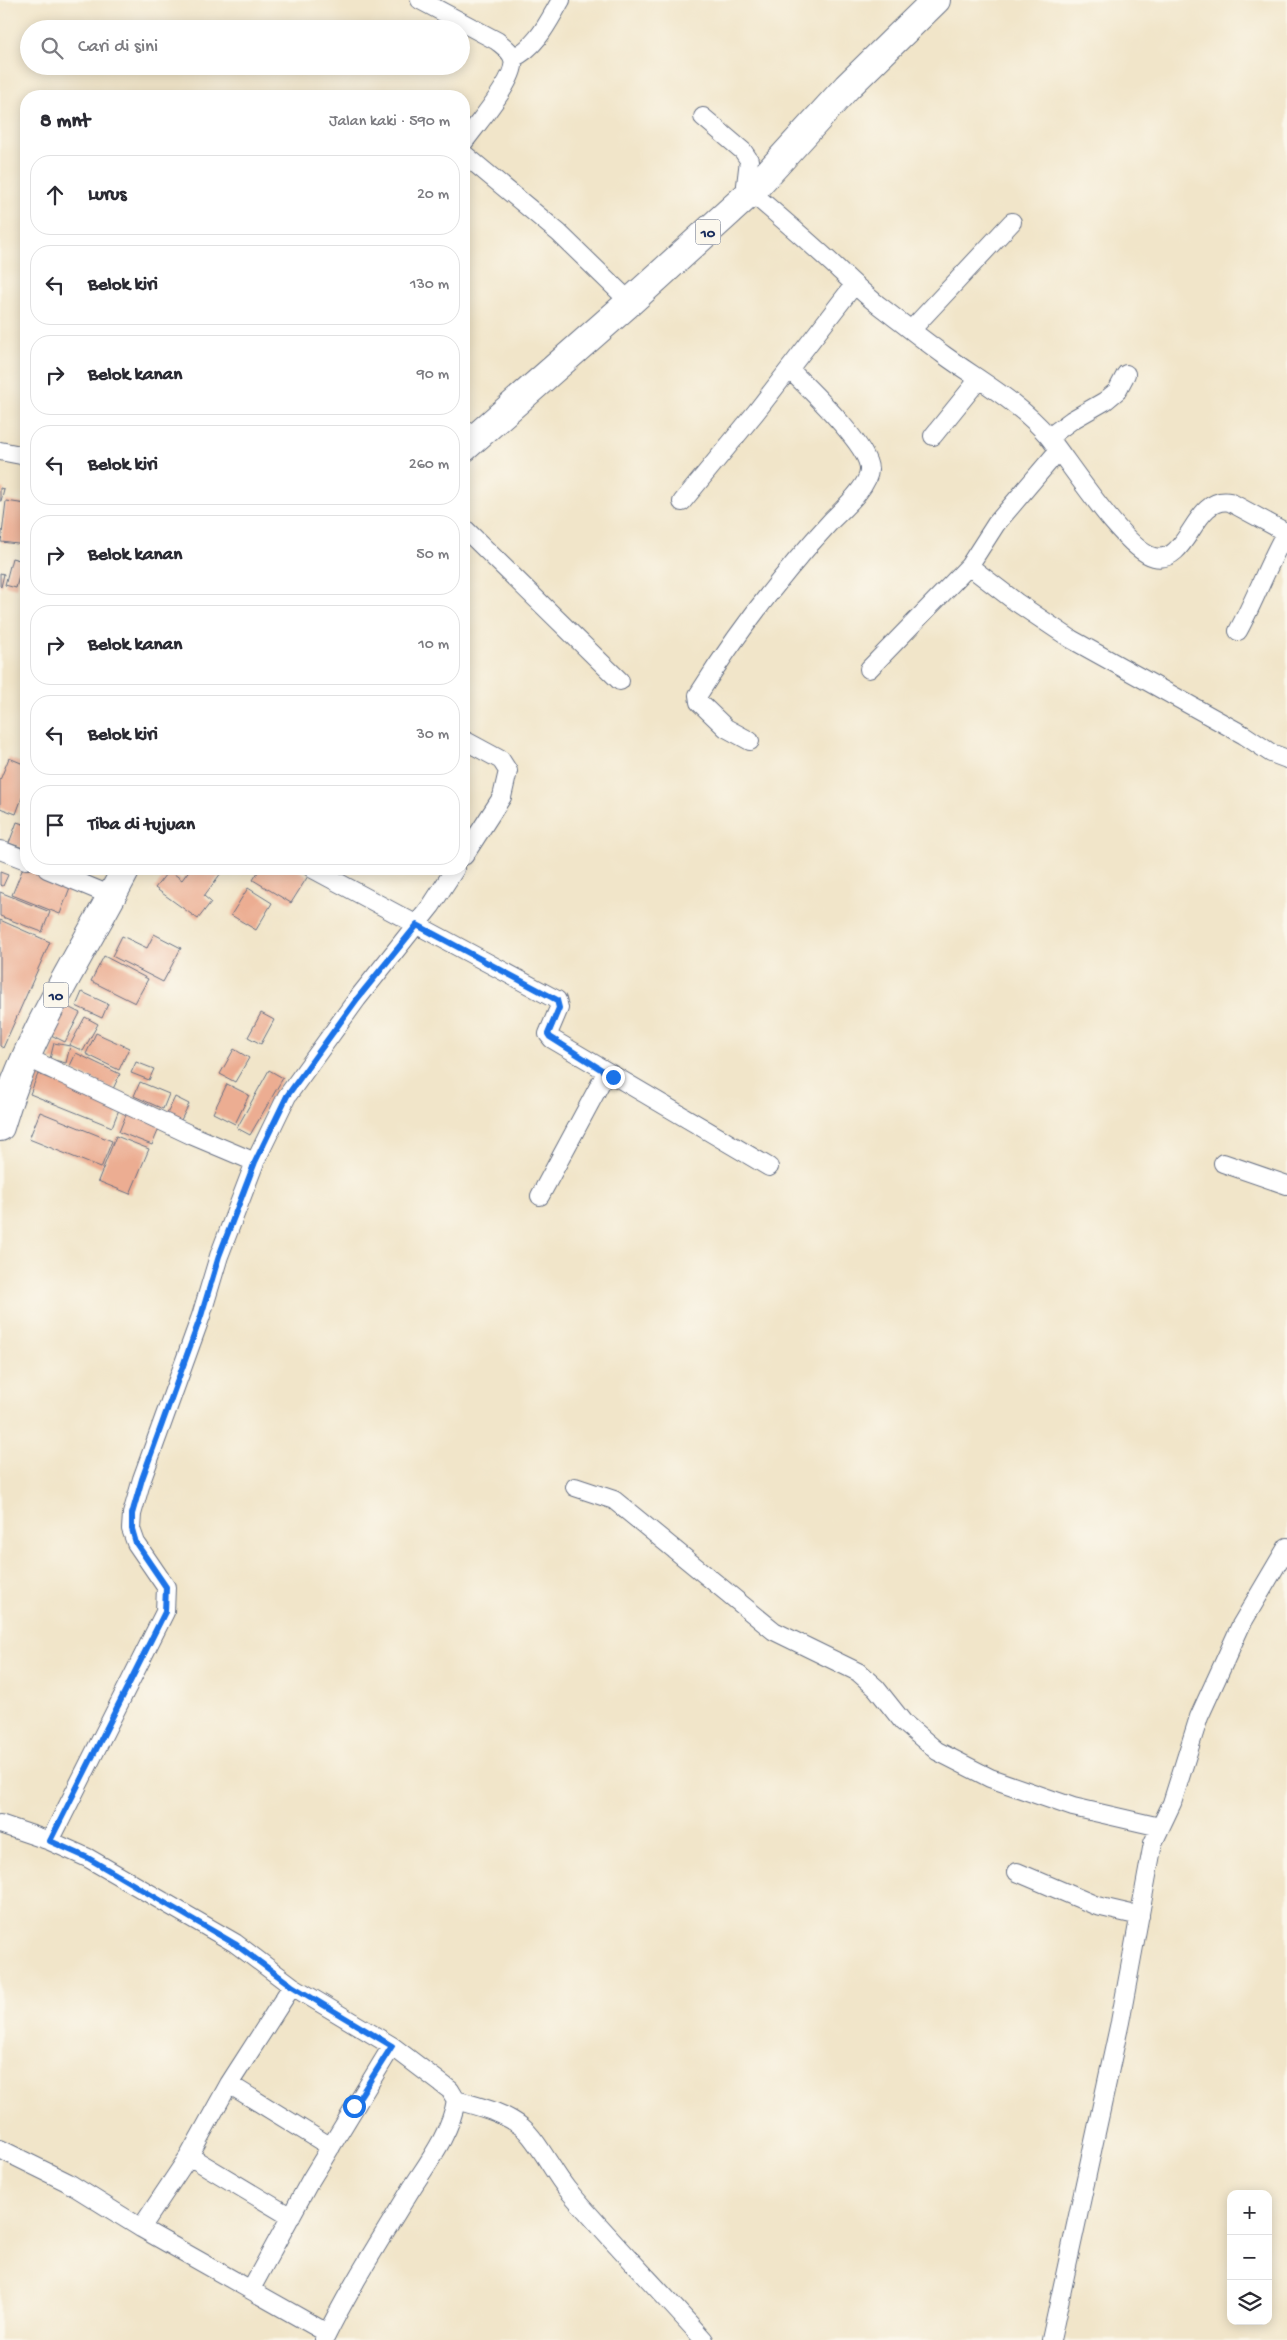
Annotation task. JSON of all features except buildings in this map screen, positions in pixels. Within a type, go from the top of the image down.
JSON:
[{"type":"highway","name":"10","points":[[470,443],[630,302],[751,192],[847,86],[936,0]]},
{"type":"highway","name":"10","points":[[0,1127],[10,1092],[62,982],[123,875]]},
{"type":"street","points":[[420,0],[458,20]]},
{"type":"street","points":[[513,58],[530,48],[561,0]]},
{"type":"street","points":[[470,27],[497,41],[507,49],[513,58],[512,71],[470,133]]},
{"type":"street","points":[[703,117],[744,151],[749,160],[746,184],[751,192],[854,285],[911,330],[1026,413],[1053,444],[1098,503],[1135,545],[1152,556],[1167,557],[1174,551],[1204,511],[1215,503],[1222,501],[1230,502],[1286,532],[1264,573],[1257,593],[1238,631]]},
{"type":"street","points":[[470,159],[559,233],[630,302]]},
{"type":"street","points":[[911,330],[1012,222]]},
{"type":"street","points":[[682,502],[854,285]]},
{"type":"street","points":[[750,741],[726,728],[699,702],[698,695],[737,638],[798,557],[850,502],[865,483],[869,474],[866,457],[850,434],[789,369]]},
{"type":"street","points":[[869,669],[969,566],[996,524],[1072,420],[1105,401],[1117,391],[1126,374]]},
{"type":"street","points":[[933,436],[979,379]]},
{"type":"street","points":[[0,451],[20,455]]},
{"type":"street","points":[[470,534],[620,681]]},
{"type":"street","points":[[969,566],[1016,602],[1071,639],[1236,730],[1271,753],[1287,759]]},
{"type":"street","points":[[470,743],[501,760],[508,771],[502,798],[470,847]]},
{"type":"street","points":[[0,850],[20,858]]},
{"type":"street","points":[[61,875],[112,896]]},
{"type":"street","points":[[324,875],[557,1000],[559,1008],[548,1034],[550,1037],[606,1073],[768,1167]]},
{"type":"street","points":[[50,1841],[165,1612],[166,1587],[136,1543],[132,1529],[132,1514],[142,1479],[201,1316],[219,1256],[255,1162],[287,1096],[357,999],[417,925],[451,875]]},
{"type":"street","points":[[26,1057],[255,1162]]},
{"type":"street","points":[[540,1196],[606,1073]]},
{"type":"street","points":[[1223,1163],[1287,1185]]},
{"type":"street","points":[[575,1487],[614,1500],[774,1631],[858,1672],[876,1688],[903,1722],[937,1751],[990,1778],[1027,1791],[1074,1807],[1160,1827]]},
{"type":"street","points":[[1050,2340],[1104,2096],[1153,1843],[1172,1803],[1199,1717],[1241,1624],[1287,1547]]},
{"type":"street","points":[[0,1824],[50,1841],[88,1858],[235,1944],[292,1986],[392,2046],[450,2090],[456,2100],[454,2112],[432,2155],[363,2268],[325,2337],[251,2289],[141,2228],[67,2182],[0,2149]]},
{"type":"street","points":[[1017,1872],[1097,1906],[1140,1916]]},
{"type":"street","points":[[141,2228],[189,2156],[229,2084],[292,1986]]},
{"type":"street","points":[[251,2289],[266,2258],[392,2046]]},
{"type":"street","points":[[229,2084],[331,2148]]},
{"type":"street","points":[[456,2100],[496,2112],[511,2119],[528,2132],[566,2187],[704,2340]]},
{"type":"street","points":[[189,2156],[291,2217]]},
{"type":"route","points":[[354,2106],[392,2046],[292,1986],[235,1944],[88,1858],[50,1841],[165,1612],[167,1602],[166,1587],[136,1543],[132,1529],[132,1514],[142,1479],[201,1316],[219,1256],[255,1162],[287,1096],[357,999],[417,925],[557,1000],[560,1004],[559,1008],[548,1034],[552,1040],[613,1077]]}]
